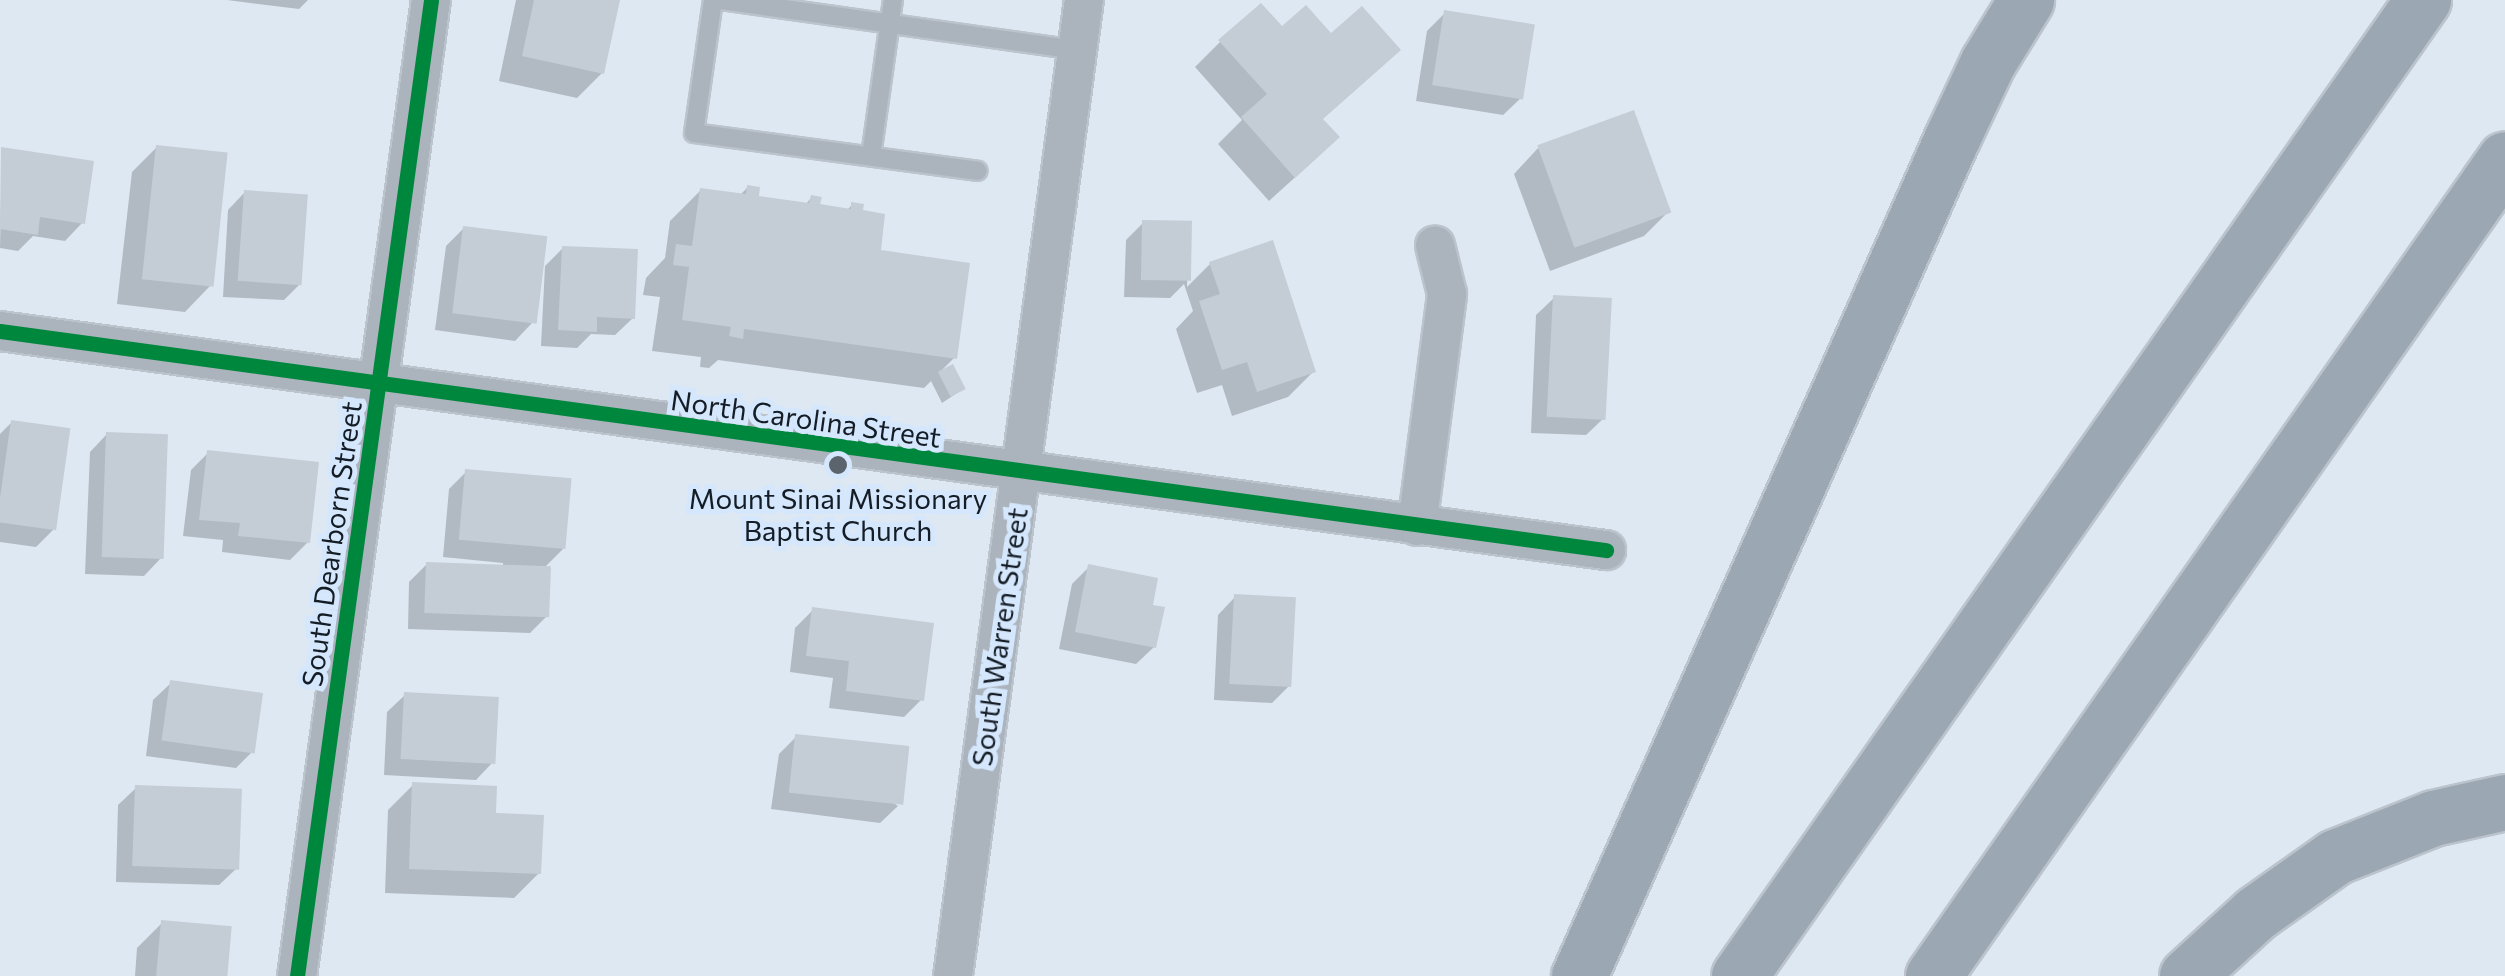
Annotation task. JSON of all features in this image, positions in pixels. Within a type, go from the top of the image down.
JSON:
[{"type":"highway","points":[[1988,62],[1993,0]]},
{"type":"highway","points":[[1579,976],[1988,62],[2026,0]]},
{"type":"highway","points":[[1739,976],[2423,0]]},
{"type":"highway","points":[[1934,976],[2505,159]]},
{"type":"highway","points":[[2186,976],[2256,913],[2335,857],[2433,818],[2505,802]]},
{"type":"street","name":"South Dearborn Street","points":[[297,976],[431,0]]},
{"type":"street","name":"South Warren Street","points":[[953,976],[1084,0]]},
{"type":"street","points":[[1417,526],[1448,294],[1435,245]]},
{"type":"street","name":"North Carolina Street","points":[[0,331],[1606,550]]},
{"type":"lane","points":[[977,171],[694,132],[717,0],[1078,50]]},
{"type":"lane","points":[[870,156],[893,0]]},
{"type":"building","points":[[534,0],[620,0],[604,74],[522,56]]},
{"type":"building","points":[[1261,3],[1282,26],[1306,5],[1331,33],[1362,6],[1401,50],[1323,119],[1340,137],[1295,178],[1241,117],[1267,94],[1218,40]]},
{"type":"building","points":[[1444,10],[1535,24],[1523,99],[1432,85]]},
{"type":"building","points":[[1634,110],[1671,212],[1574,248],[1537,145]]},
{"type":"building","points":[[156,145],[228,153],[213,287],[142,279]]},
{"type":"building","points":[[1,147],[94,161],[85,224],[40,217],[38,235],[0,229]]},
{"type":"building","points":[[747,185],[760,187],[759,196],[809,203],[811,195],[822,197],[820,204],[851,209],[851,202],[864,204],[863,210],[885,214],[881,250],[970,263],[957,359],[744,329],[743,339],[729,336],[731,327],[682,320],[689,267],[673,265],[676,244],[692,246],[700,188],[746,194]]},
{"type":"building","points":[[244,190],[308,194],[301,285],[238,281]]},
{"type":"building","points":[[1142,220],[1192,221],[1191,281],[1141,280]]},
{"type":"building","points":[[463,226],[547,236],[537,324],[452,313]]},
{"type":"building","points":[[1273,240],[1316,372],[1257,392],[1247,362],[1222,370],[1199,301],[1220,294],[1209,262]]},
{"type":"building","points":[[562,246],[638,249],[635,319],[597,317],[597,332],[558,330]]},
{"type":"building","points":[[1553,295],[1612,298],[1606,420],[1547,417]]},
{"type":"building","points":[[953,364],[966,389],[951,397],[938,372]]},
{"type":"building","points":[[11,420],[70,428],[56,530],[0,522]]},
{"type":"building","points":[[106,432],[168,434],[164,559],[102,557]]},
{"type":"building","points":[[207,450],[319,462],[310,543],[238,536],[240,523],[199,520]]},
{"type":"building","points":[[465,469],[572,478],[565,549],[459,540]]},
{"type":"building","points":[[426,562],[551,566],[549,617],[424,613]]},
{"type":"building","points":[[1088,564],[1158,578],[1153,605],[1165,607],[1156,648],[1075,632]]},
{"type":"building","points":[[1234,594],[1296,597],[1291,687],[1229,684]]},
{"type":"building","points":[[812,607],[934,623],[924,701],[846,691],[849,661],[806,656]]},
{"type":"building","points":[[170,680],[263,693],[255,753],[162,740]]},
{"type":"building","points":[[404,692],[499,697],[495,764],[400,759]]},
{"type":"building","points":[[795,734],[909,746],[903,805],[789,793]]},
{"type":"building","points":[[412,782],[497,786],[496,813],[544,815],[541,874],[409,869]]},
{"type":"building","points":[[135,785],[242,789],[239,870],[132,866]]},
{"type":"building","points":[[161,920],[232,926],[227,976],[156,976]]},
{"type":"cycle path","points":[[297,976],[431,0]]},
{"type":"cycle path","points":[[0,331],[1606,550]]},
{"type":"place","name":"Mount Sinai Missionary Baptist Church","points":[[838,465]]}]
